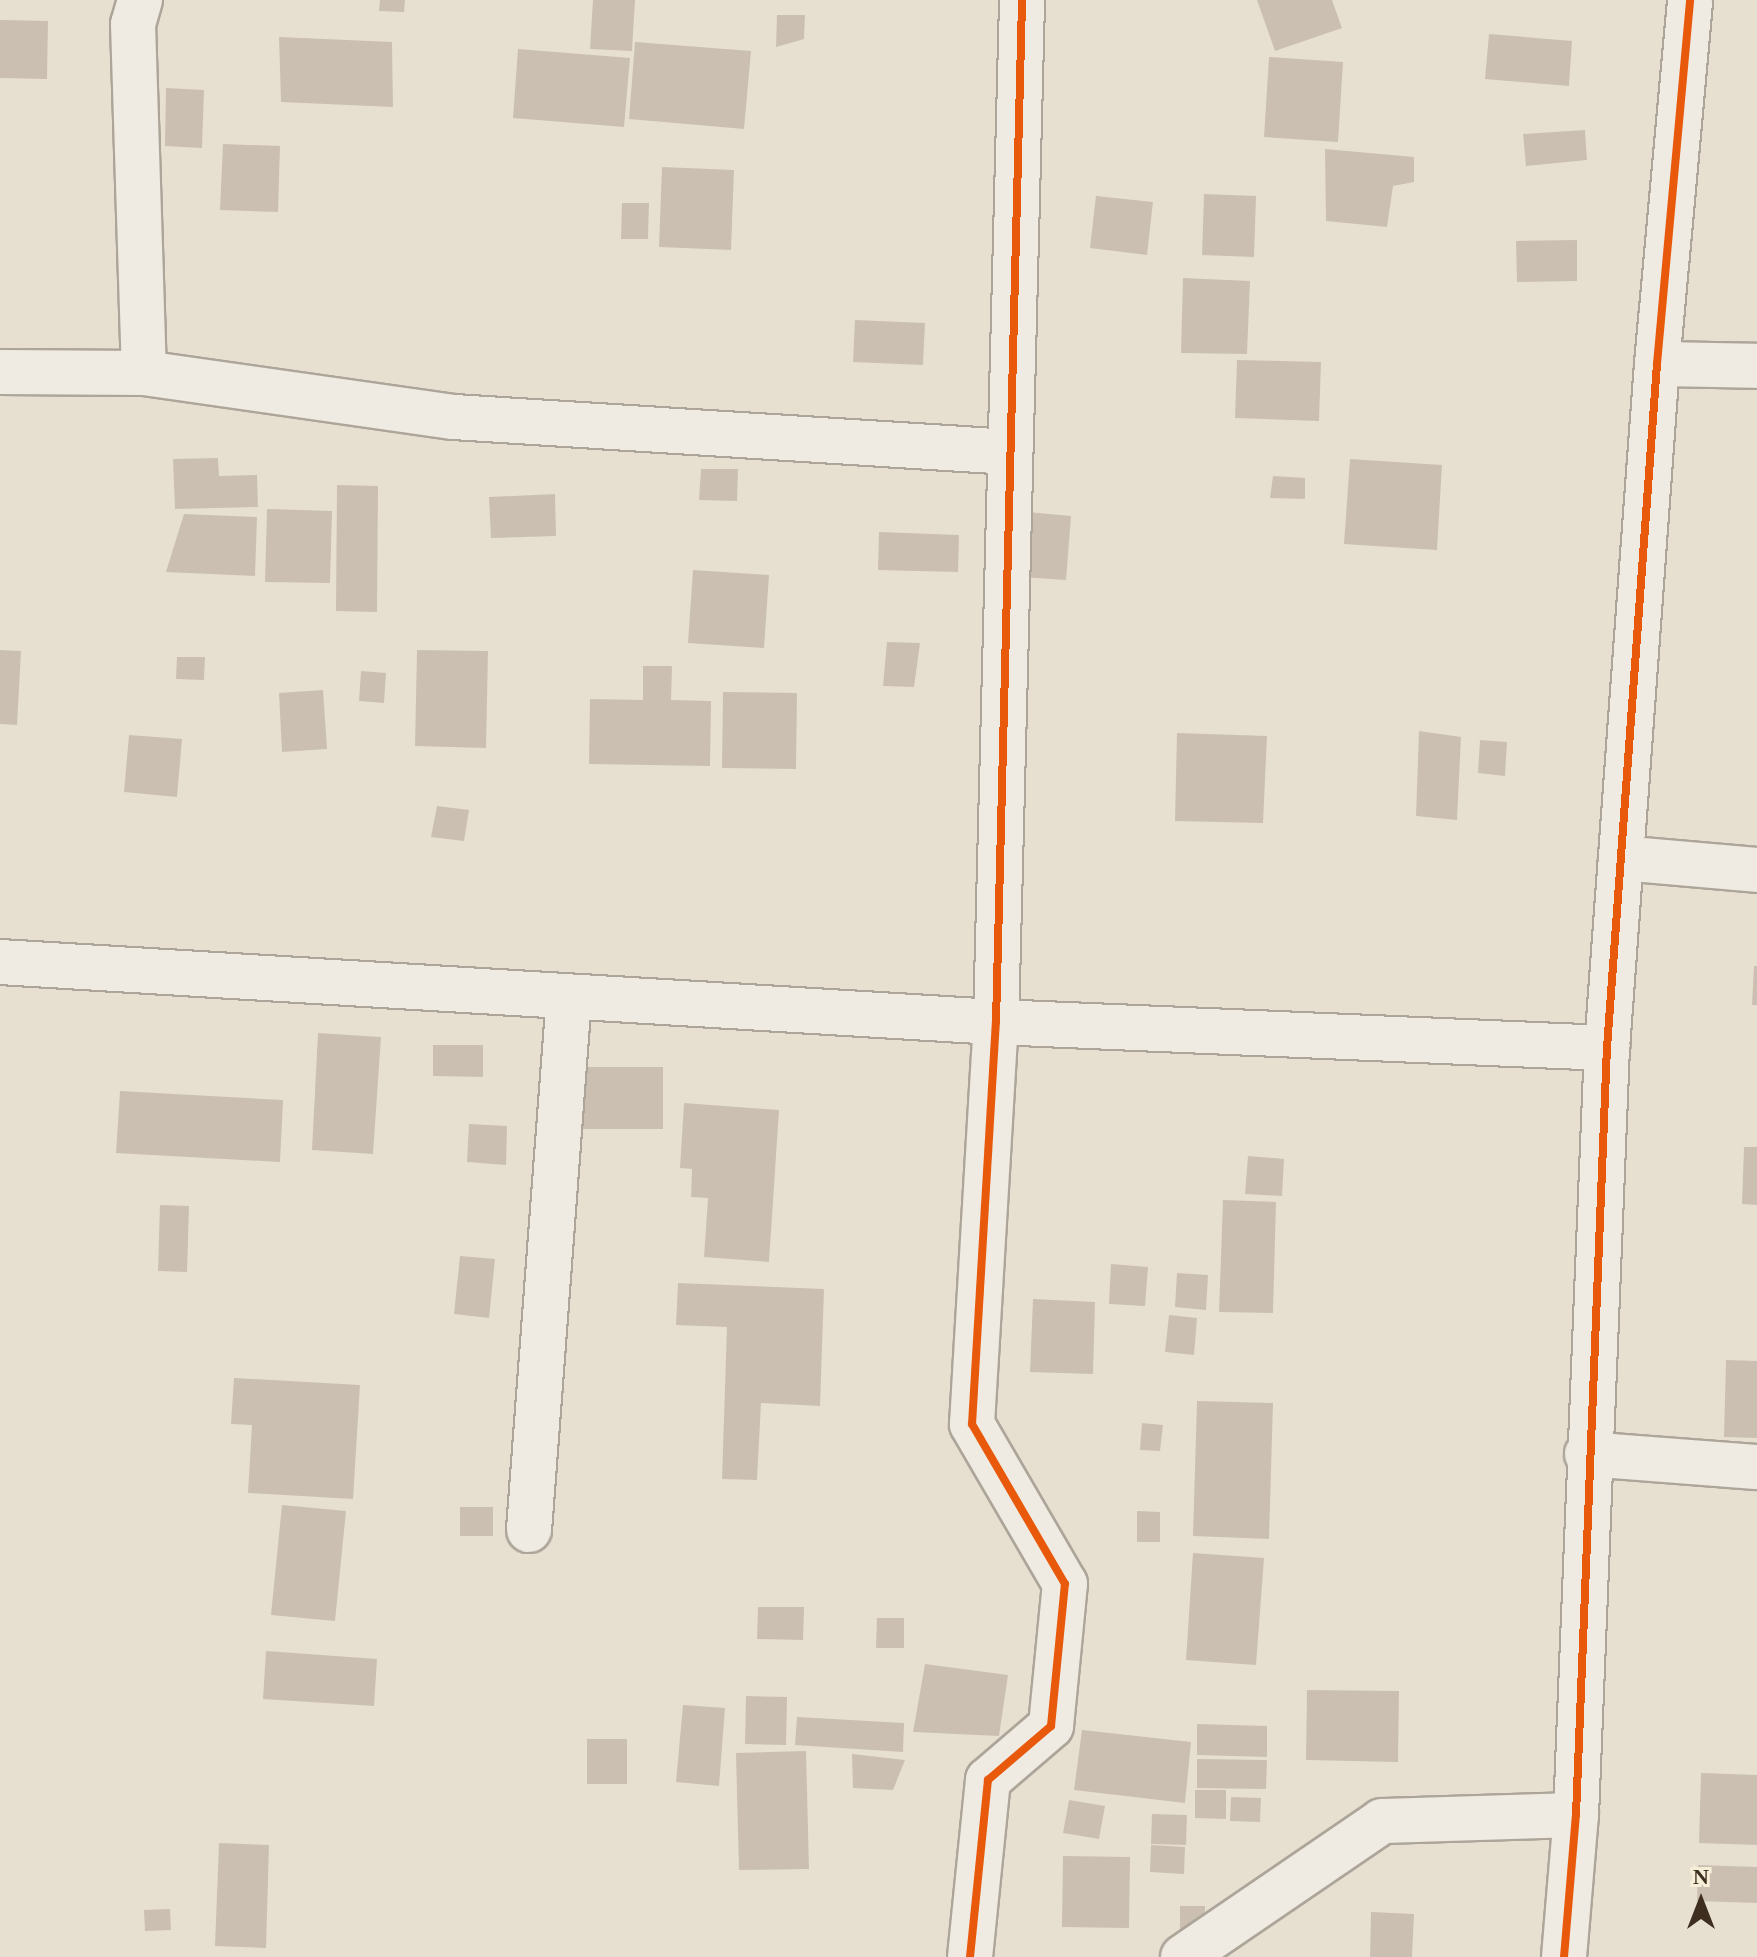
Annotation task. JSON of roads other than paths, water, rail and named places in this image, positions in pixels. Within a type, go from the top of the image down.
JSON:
[{"type":"street","points":[[140,0],[133,24],[144,373]]},
{"type":"street","points":[[970,1957],[988,1780],[1051,1726],[1065,1584],[972,1424],[996,1022],[1022,0]]},
{"type":"street","points":[[1564,1957],[1576,1815],[1587,1454],[1607,1048],[1657,364],[1690,0]]},
{"type":"street","points":[[1657,364],[1757,366]]},
{"type":"street","points":[[0,372],[144,373],[454,417],[1010,452]]},
{"type":"street","points":[[1621,858],[1757,870]]},
{"type":"street","points":[[0,962],[996,1022],[1607,1048]]},
{"type":"street","points":[[529,1530],[569,997]]},
{"type":"street","points":[[1587,1454],[1757,1467]]},
{"type":"street","points":[[1183,1957],[1382,1821],[1576,1815]]}]
